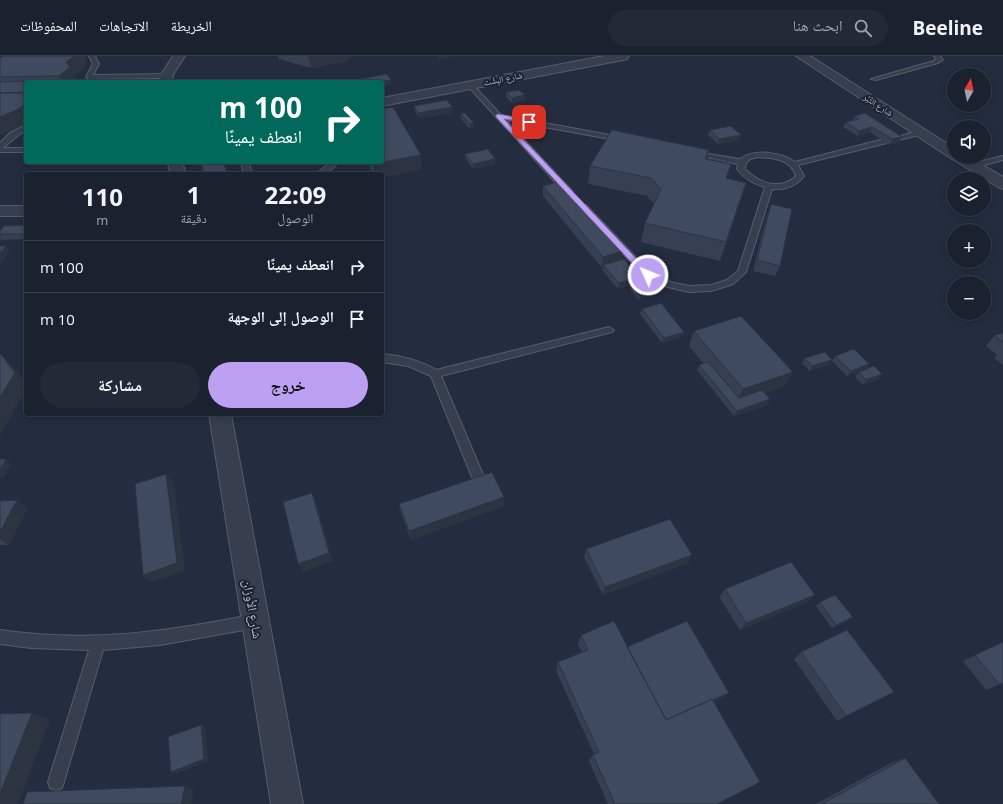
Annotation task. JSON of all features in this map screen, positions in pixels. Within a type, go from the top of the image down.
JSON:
[{"type":"street","points":[[166,79],[180,56]]},
{"type":"street","name":"شارع البِشْت","points":[[384,102],[602,58],[623,56]]},
{"type":"street","name":"شارع التِّبْر","points":[[802,56],[947,149]]},
{"type":"street","points":[[970,164],[1003,184]]},
{"type":"street","points":[[0,211],[24,211]]},
{"type":"street","name":"شارع الأوزان","points":[[220,416],[286,804]]},
{"type":"lane","points":[[87,80],[96,64],[92,56]]},
{"type":"lane","points":[[874,79],[936,62],[940,60],[937,56]]},
{"type":"lane","points":[[87,80],[166,79]]},
{"type":"lane","points":[[470,85],[635,263],[648,275],[667,284],[689,289],[711,288],[730,282],[742,272],[768,185]]},
{"type":"lane","points":[[498,116],[632,141]]},
{"type":"lane","points":[[0,149],[13,135],[24,128]]},
{"type":"lane","points":[[895,139],[920,132]]},
{"type":"lane","points":[[794,164],[884,141]]},
{"type":"lane","points":[[0,149],[24,150]]},
{"type":"lane","points":[[687,152],[742,162]]},
{"type":"lane","points":[[771,155],[794,164],[799,170],[800,176],[797,181],[790,184],[768,185],[755,182],[746,176],[741,169],[742,162],[748,157],[771,155]]},
{"type":"lane","points":[[973,166],[1003,158]]},
{"type":"lane","points":[[324,172],[333,164]]},
{"type":"lane","points":[[435,374],[609,330]]},
{"type":"lane","points":[[384,358],[410,362],[435,374],[478,477]]},
{"type":"lane","points":[[0,637],[48,644],[98,642],[190,635],[255,621]]},
{"type":"lane","points":[[56,782],[98,642]]},
{"type":"building","points":[[3,56],[75,56],[66,62],[70,67],[59,76],[0,77],[0,58]]},
{"type":"building","points":[[387,74],[391,80],[384,81],[359,79]]},
{"type":"building","points":[[24,81],[24,92],[0,93],[0,82]]},
{"type":"building","points":[[519,90],[525,95],[512,98],[506,92]]},
{"type":"building","points":[[0,93],[24,93],[22,96],[24,96],[24,105],[17,110],[0,117]]},
{"type":"building","points":[[447,100],[452,107],[418,113],[414,106]]},
{"type":"building","points":[[393,107],[421,155],[384,162],[384,109]]},
{"type":"building","points":[[465,113],[474,123],[470,124],[461,114]]},
{"type":"building","points":[[865,113],[902,137],[892,139],[872,127],[859,131],[846,122],[859,119],[855,116]]},
{"type":"building","points":[[731,126],[741,135],[719,139],[710,130]]},
{"type":"building","points":[[612,130],[709,150],[705,159],[731,164],[726,178],[746,183],[726,242],[645,223],[661,189],[651,178],[590,166]]},
{"type":"building","points":[[488,149],[495,159],[473,164],[465,154]]},
{"type":"building","points":[[708,156],[727,160],[726,163],[707,159]]},
{"type":"building","points":[[202,164],[224,164],[226,172],[204,172]]},
{"type":"building","points":[[561,181],[623,251],[603,257],[543,186]]},
{"type":"building","points":[[771,204],[792,209],[780,266],[757,260]]},
{"type":"building","points":[[24,225],[24,234],[0,234],[0,231],[4,226]]},
{"type":"building","points":[[0,246],[6,246],[0,254]]},
{"type":"building","points":[[624,259],[639,277],[619,283],[603,265]]},
{"type":"building","points":[[644,280],[653,290],[640,295],[631,285]]},
{"type":"building","points":[[661,303],[684,332],[664,338],[642,309]]},
{"type":"building","points":[[741,316],[793,372],[743,389],[694,331]]},
{"type":"building","points":[[1003,333],[1003,342],[995,335]]},
{"type":"building","points":[[854,349],[869,364],[851,371],[835,356]]},
{"type":"building","points":[[825,352],[832,360],[812,366],[805,358]]},
{"type":"building","points":[[0,353],[15,373],[0,397]]},
{"type":"building","points":[[708,362],[739,398],[762,390],[770,399],[737,411],[699,365]]},
{"type":"building","points":[[874,366],[882,374],[866,380],[859,372]]},
{"type":"building","points":[[0,459],[6,459],[0,470]]},
{"type":"building","points":[[492,472],[504,497],[409,531],[399,504]]},
{"type":"building","points":[[166,474],[177,563],[143,575],[135,484]]},
{"type":"building","points":[[312,493],[329,553],[298,564],[283,502]]},
{"type":"building","points":[[17,500],[0,532],[0,501]]},
{"type":"building","points":[[670,519],[692,555],[605,587],[586,549]]},
{"type":"building","points":[[791,562],[815,595],[746,623],[725,589]]},
{"type":"building","points":[[835,595],[853,617],[836,625],[820,602]]},
{"type":"building","points":[[614,621],[666,720],[712,699],[760,782],[717,804],[615,804],[593,755],[599,752],[558,662],[588,650],[581,635]]},
{"type":"building","points":[[687,621],[729,693],[666,720],[627,647]]},
{"type":"building","points":[[847,630],[894,692],[846,716],[801,652]]},
{"type":"building","points":[[1003,642],[1003,683],[999,684],[975,655]]},
{"type":"building","points":[[32,713],[0,794],[0,714]]},
{"type":"building","points":[[201,725],[204,759],[171,772],[168,737]]},
{"type":"building","points":[[905,758],[939,804],[822,804]]},
{"type":"building","points":[[185,786],[181,804],[23,804],[27,792]]},
{"type":"route","points":[[529,122],[498,116],[635,263],[648,275]]}]
